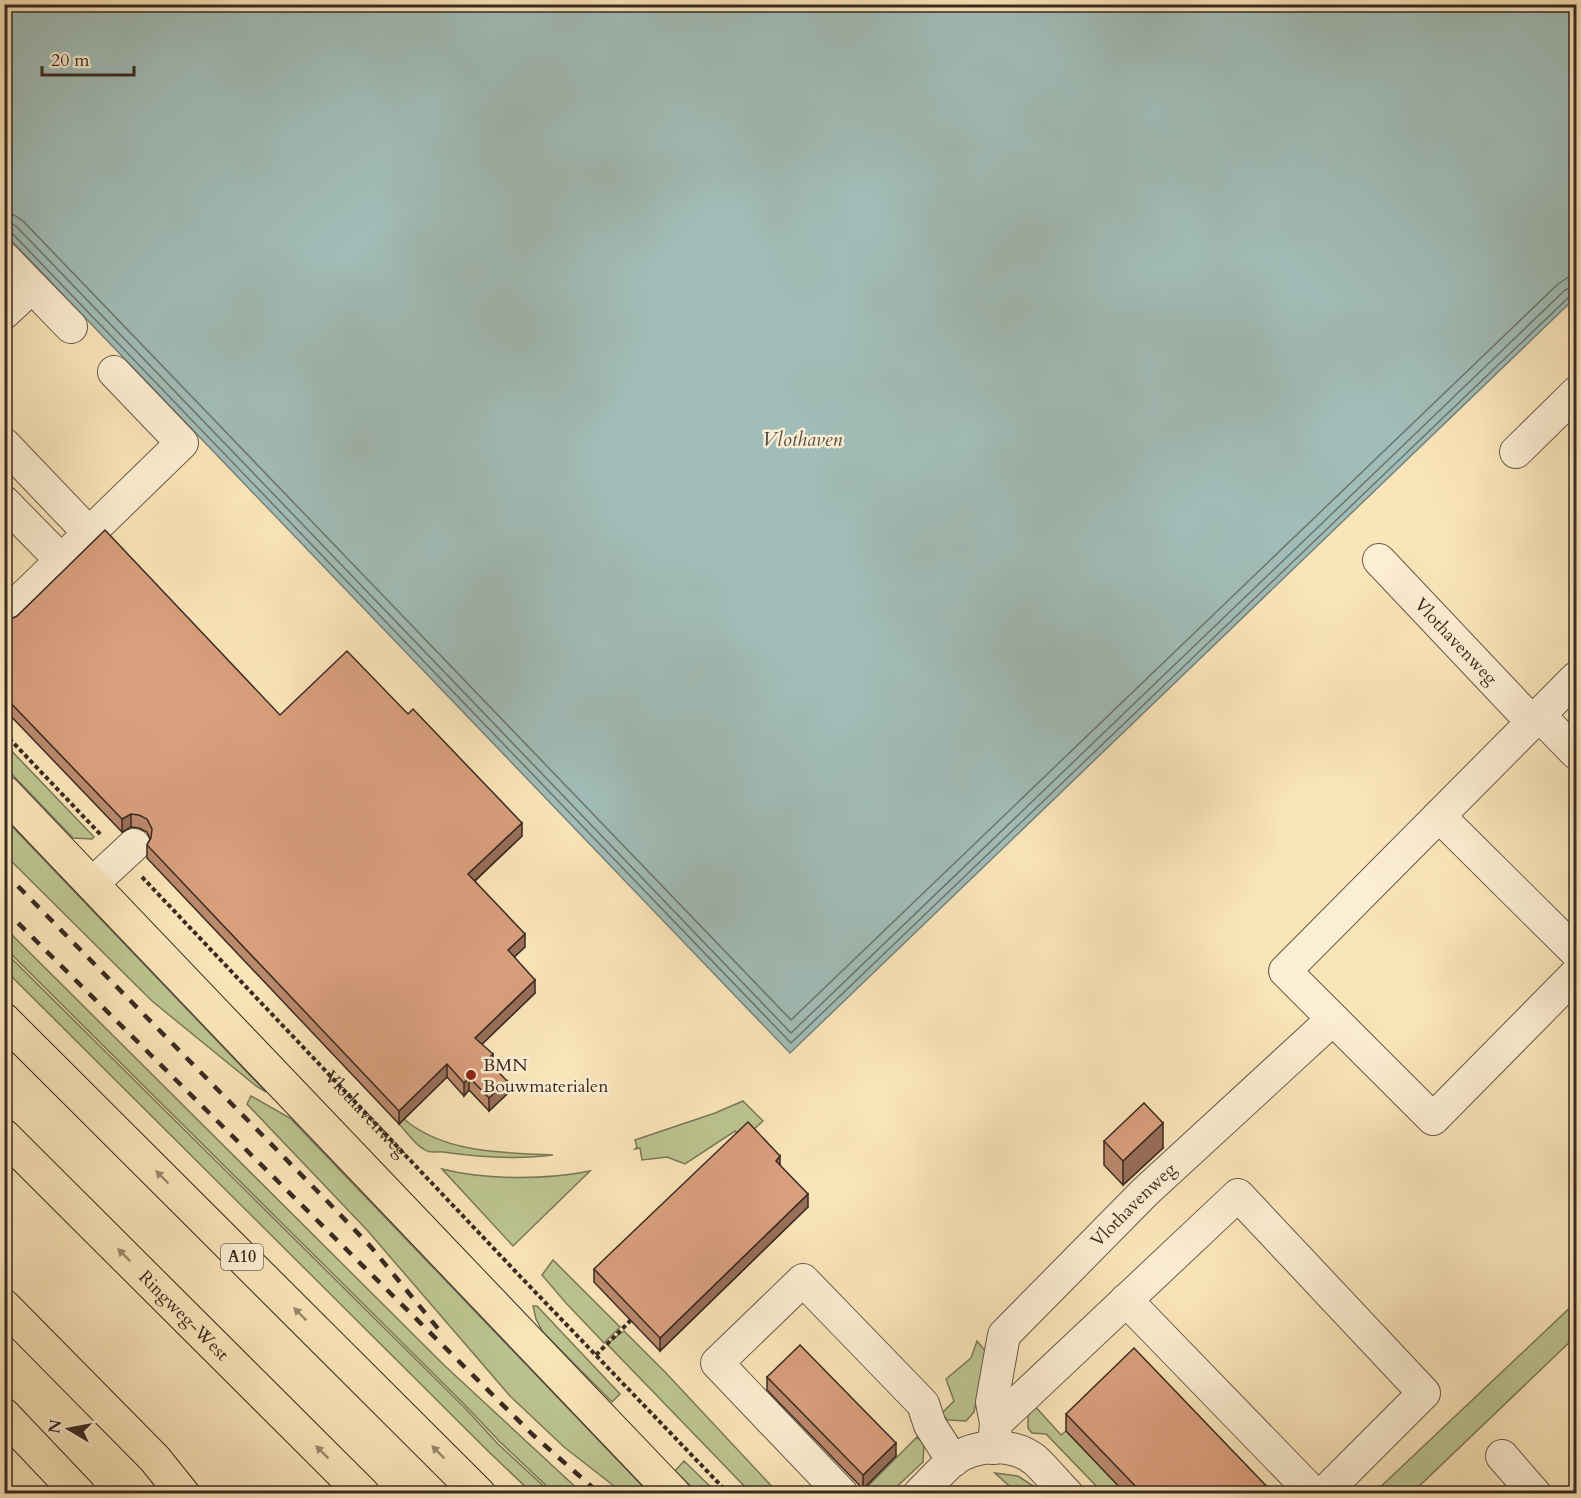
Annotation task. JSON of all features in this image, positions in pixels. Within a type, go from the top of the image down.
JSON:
[{"type":"main road","points":[[4,792],[674,1494]]},
{"type":"main road","name":"A10","points":[[4,1020],[479,1494]]},
{"type":"main road","name":"Ringweg-West","points":[[4,1136],[363,1494]]},
{"type":"main road","points":[[4,1306],[155,1459],[197,1494]]},
{"type":"main road","points":[[4,1415],[79,1494]]},
{"type":"main road","points":[[155,1459],[183,1494]]},
{"type":"street","points":[[4,258],[71,327]]},
{"type":"street","points":[[4,313],[32,287]]},
{"type":"street","points":[[4,616],[182,443],[114,372]]},
{"type":"street","points":[[1516,452],[1576,393]]},
{"type":"street","points":[[4,444],[89,533]]},
{"type":"street","points":[[4,502],[61,560]]},
{"type":"street","name":"Vlothavenweg","points":[[1379,560],[1536,719],[1576,753]]},
{"type":"street","points":[[1576,678],[1285,971],[1433,1119],[1576,974]]},
{"type":"street","points":[[1439,816],[1576,952]]},
{"type":"street","points":[[92,884],[128,850]]},
{"type":"street","name":"Vlothavenweg","points":[[995,1435],[992,1402],[1004,1335],[1145,1192],[1333,1019]]},
{"type":"street","points":[[938,1482],[967,1453],[995,1435],[1126,1300],[1238,1195],[1424,1393],[1323,1494]]},
{"type":"street","points":[[842,1494],[717,1364],[803,1280],[922,1404],[930,1425],[938,1482]]},
{"type":"street","points":[[1126,1300],[1314,1494]]},
{"type":"street","points":[[995,1435],[1035,1460],[1067,1494]]},
{"type":"street","points":[[1502,1456],[1535,1494]]},
{"type":"path","name":"Vlothavenweg","points":[[4,733],[128,850],[596,1355],[729,1494]]},
{"type":"path","points":[[596,1355],[631,1320]]},
{"type":"green space","points":[[4,743],[94,837],[92,839],[73,838],[5,767]]},
{"type":"green space","points":[[4,818],[266,1092],[152,1001],[5,855]]},
{"type":"green space","points":[[4,927],[445,1366],[582,1493],[554,1493],[499,1441],[5,948]]},
{"type":"green space","points":[[4,951],[465,1408],[498,1444],[551,1493],[532,1493],[490,1453],[5,970]]},
{"type":"green space","points":[[251,1096],[290,1118],[649,1493],[623,1493],[564,1447],[510,1396],[367,1230],[247,1104]]},
{"type":"green space","points":[[743,1101],[763,1121],[743,1139],[735,1131],[685,1164],[667,1157],[642,1160],[640,1148],[635,1149],[637,1147],[635,1140]]},
{"type":"green space","points":[[404,1119],[437,1139],[455,1145],[495,1152],[553,1155],[498,1157],[430,1152],[418,1145],[399,1124]]},
{"type":"green space","points":[[442,1169],[459,1173],[516,1178],[590,1171],[513,1246]]},
{"type":"green space","points":[[553,1260],[620,1327],[604,1343],[542,1275]]},
{"type":"green space","points":[[1576,1302],[1576,1336],[1412,1493],[1374,1493]]},
{"type":"green space","points":[[533,1306],[537,1306],[620,1394],[612,1402],[543,1332],[536,1319]]},
{"type":"green space","points":[[624,1331],[778,1493],[751,1493],[607,1344]]},
{"type":"green space","points":[[977,1341],[986,1352],[974,1412],[966,1421],[948,1420],[941,1414],[954,1401],[946,1379],[971,1358]]},
{"type":"green space","points":[[1033,1404],[1061,1435],[1066,1431],[1126,1493],[1103,1493],[1046,1434],[1032,1433],[1028,1428],[1028,1410]]},
{"type":"green space","points":[[917,1437],[924,1444],[923,1462],[890,1493],[860,1494]]},
{"type":"green space","points":[[684,1461],[717,1493],[698,1493],[675,1471]]},
{"type":"green space","points":[[995,1473],[1018,1476],[1044,1493],[1017,1493]]},
{"type":"water","name":"Vlothaven","points":[[5,4],[1576,5],[1576,297],[790,1053],[5,234]]},
{"type":"building","points":[[105,530],[280,715],[347,651],[408,714],[413,709],[522,823],[468,874],[525,934],[508,950],[535,980],[475,1038],[493,1054],[487,1060],[507,1081],[489,1098],[469,1077],[464,1083],[447,1064],[399,1111],[147,845],[152,829],[147,819],[131,814],[122,819],[4,696],[4,622],[17,616]]},
{"type":"building","points":[[1144,1103],[1163,1123],[1123,1161],[1104,1141]]},
{"type":"building","points":[[748,1122],[780,1156],[776,1161],[808,1194],[660,1338],[594,1269]]},
{"type":"building","points":[[800,1345],[896,1443],[863,1475],[767,1377]]},
{"type":"building","points":[[1134,1348],[1274,1494],[1143,1494],[1066,1414]]},
{"type":"railway","points":[[4,872],[371,1247],[440,1331]]},
{"type":"railway","points":[[4,909],[533,1435],[600,1494]]},
{"type":"place","name":"BMN Bouwmaterialen","points":[[471,1075]]}]
